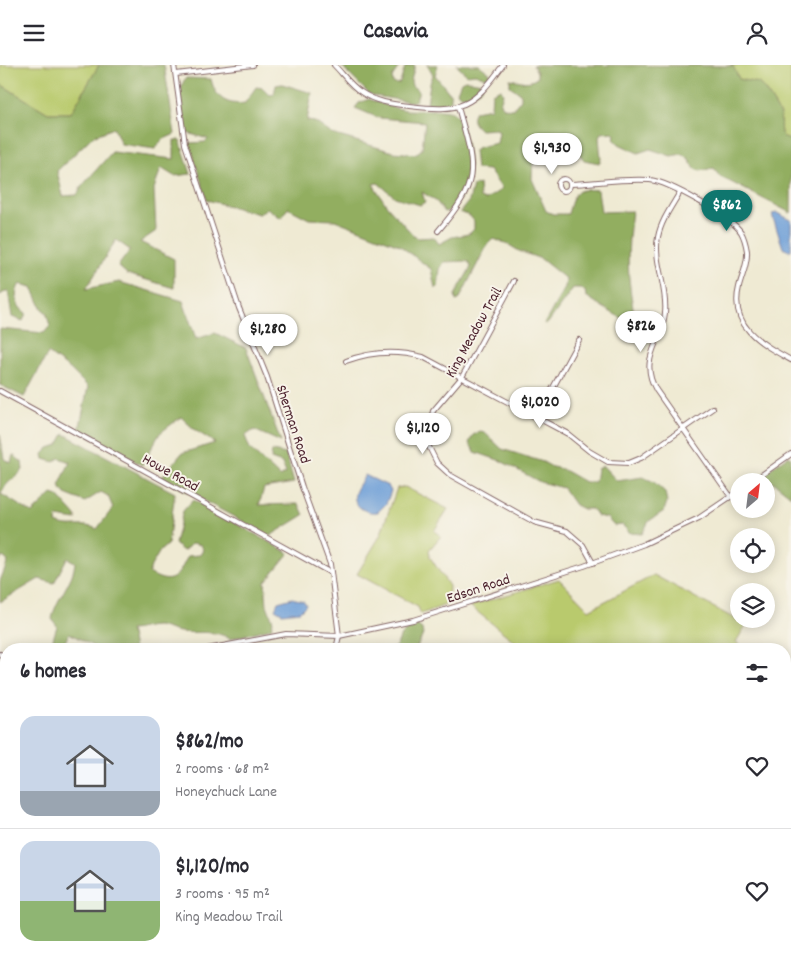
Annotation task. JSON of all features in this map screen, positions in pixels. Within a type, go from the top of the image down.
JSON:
[{"type":"street","name":"Sherman Road","points":[[174,65],[185,144],[239,308],[266,377],[331,573],[339,636],[337,643]]},
{"type":"street","points":[[176,74],[253,65]]},
{"type":"street","points":[[334,65],[355,88],[374,99],[428,108],[458,107],[480,95],[503,65]]},
{"type":"street","points":[[438,231],[462,201],[472,176],[472,158],[458,107]]},
{"type":"street","points":[[571,184],[649,180],[666,184],[722,215],[741,233],[747,259],[738,292],[740,317],[756,339],[791,360]]},
{"type":"street","points":[[680,192],[663,221],[658,237],[657,251],[666,309],[663,325],[648,364],[652,385],[730,497]]},
{"type":"street","name":"King Meadow Trail","points":[[514,281],[462,377],[436,405],[430,418],[428,441],[437,463],[450,475],[534,522],[567,531],[584,545],[593,563]]},
{"type":"street","points":[[537,417],[579,340]]},
{"type":"street","points":[[346,361],[379,352],[412,354],[435,362],[574,437],[598,457],[619,463],[641,458],[713,408]]},
{"type":"street","name":"Howe Road","points":[[0,391],[331,573]]},
{"type":"street","points":[[765,473],[791,455]]},
{"type":"street","name":"Edson Road","points":[[239,643],[286,634],[339,636],[413,620],[593,563],[666,535],[730,497]]},
{"type":"green space","points":[[0,65],[99,65],[71,113],[48,113],[0,84]]},
{"type":"green space","points":[[99,65],[164,65],[175,134],[162,140],[155,149],[121,144],[114,128],[93,136],[57,171],[63,196],[77,195],[82,186],[112,152],[174,159],[174,140],[180,140],[191,174],[174,176],[161,168],[154,189],[156,231],[140,242],[174,259],[174,288],[127,274],[118,266],[130,250],[116,240],[86,289],[119,282],[183,301],[196,339],[215,333],[246,348],[281,442],[254,430],[245,436],[250,449],[280,477],[286,473],[282,463],[271,459],[272,451],[286,454],[294,483],[264,488],[259,505],[299,504],[304,515],[270,536],[161,478],[182,453],[215,443],[195,430],[181,417],[160,433],[142,465],[79,431],[88,387],[70,369],[48,353],[24,397],[0,385],[0,329],[44,333],[50,326],[46,312],[42,309],[32,287],[20,284],[18,288],[16,296],[18,304],[26,313],[23,321],[12,317],[8,290],[0,295],[0,84],[48,113],[71,113]]},
{"type":"green space","points":[[340,65],[400,65],[392,77],[393,83],[396,84],[400,83],[405,67],[415,65],[411,81],[412,86],[419,91],[416,100],[412,102],[375,96],[368,93]]},
{"type":"green space","points":[[427,65],[438,65],[435,75],[451,95],[451,100],[446,106],[427,104],[433,75]]},
{"type":"green space","points":[[456,65],[479,65],[491,74],[486,78],[475,74],[467,75]]},
{"type":"green space","points":[[533,65],[733,66],[739,79],[758,83],[763,88],[780,115],[781,134],[786,139],[791,140],[791,213],[719,176],[714,168],[700,171],[695,169],[689,159],[682,154],[671,156],[650,149],[638,153],[619,144],[614,139],[615,134],[613,132],[601,133],[599,137],[601,159],[599,163],[584,160],[574,147],[545,142],[533,159],[532,179],[546,211],[553,214],[568,214],[574,196],[577,193],[584,190],[598,190],[601,212],[632,211],[628,267],[636,323],[604,308],[586,296],[585,291],[580,288],[573,288],[548,323],[544,324],[565,287],[566,279],[541,259],[519,251],[506,243],[493,239],[487,245],[459,300],[456,301],[455,295],[471,267],[468,261],[444,262],[440,269],[438,287],[435,288],[431,269],[399,245],[335,220],[309,219],[288,208],[281,218],[267,208],[259,214],[207,200],[189,143],[205,142],[208,139],[187,133],[180,97],[182,84],[186,78],[211,79],[215,91],[222,99],[238,104],[245,103],[256,87],[263,88],[270,95],[274,94],[276,85],[282,84],[312,93],[307,121],[315,122],[332,134],[393,152],[416,154],[422,149],[425,122],[379,118],[355,108],[359,103],[369,99],[387,106],[406,110],[452,112],[461,123],[464,133],[469,174],[462,195],[452,208],[444,212],[437,202],[422,192],[425,202],[420,205],[395,197],[378,183],[373,184],[387,206],[414,236],[418,238],[434,237],[439,244],[452,237],[469,234],[474,229],[474,221],[470,216],[460,212],[469,201],[473,186],[479,184],[480,198],[485,200],[502,189],[489,170],[476,169],[474,150],[497,143],[499,132],[497,129],[480,130],[474,123],[473,117],[475,111],[491,108],[492,93],[501,89],[503,94],[500,104],[505,108],[513,109],[521,99],[521,94],[510,86],[510,79],[527,82],[537,78],[537,72]]},
{"type":"green space","points":[[730,65],[791,65],[791,140],[786,139],[781,134],[780,115],[763,88],[758,83],[739,79]]},
{"type":"green space","points":[[465,80],[482,83],[482,89],[471,96],[460,95],[457,92],[461,82]]},
{"type":"green space","points":[[480,432],[485,433],[502,449],[562,469],[585,482],[595,482],[597,469],[603,466],[617,481],[643,477],[654,482],[665,492],[667,502],[664,511],[649,521],[642,534],[630,533],[622,525],[614,526],[607,518],[597,516],[592,509],[583,509],[575,505],[563,488],[540,482],[501,461],[475,452],[469,443],[473,435]]},
{"type":"green space","points":[[0,434],[4,459],[11,463],[13,455],[22,462],[23,470],[8,483],[1,494],[32,513],[52,494],[58,496],[76,516],[76,520],[57,517],[56,523],[61,525],[87,526],[97,529],[113,508],[108,496],[101,492],[85,502],[65,494],[59,486],[70,462],[59,458],[54,462],[44,459],[43,454],[49,448],[58,445],[64,434],[175,493],[168,544],[160,551],[149,573],[157,577],[170,579],[174,577],[178,574],[188,556],[200,555],[203,550],[201,545],[193,543],[183,551],[175,544],[183,511],[193,500],[289,553],[265,582],[267,605],[273,621],[271,628],[230,639],[219,634],[180,632],[157,626],[130,630],[133,643],[87,643],[69,633],[65,643],[52,643],[57,626],[52,619],[54,612],[71,577],[75,562],[67,558],[54,583],[39,579],[0,602],[0,581],[8,561],[3,557],[0,559]]},
{"type":"green space","points":[[788,456],[791,458],[791,496],[775,483],[775,473],[764,473]]},
{"type":"green space","points":[[405,487],[448,509],[434,531],[441,536],[429,550],[430,557],[449,586],[448,604],[421,614],[418,607],[357,574],[380,536],[397,488]]},
{"type":"green space","points":[[654,575],[730,616],[730,628],[744,628],[736,642],[737,643],[516,643],[470,606],[559,579],[589,610]]},
{"type":"green space","points":[[414,623],[422,629],[423,635],[419,643],[398,643],[401,635]]},
{"type":"water","points":[[777,213],[791,220],[791,250],[789,251],[783,248],[773,218],[772,214]]},
{"type":"water","points":[[365,475],[388,486],[391,491],[386,504],[378,512],[365,511],[356,502],[355,493]]},
{"type":"water","points":[[292,598],[304,601],[306,605],[300,611],[282,613],[275,609],[278,602]]}]
